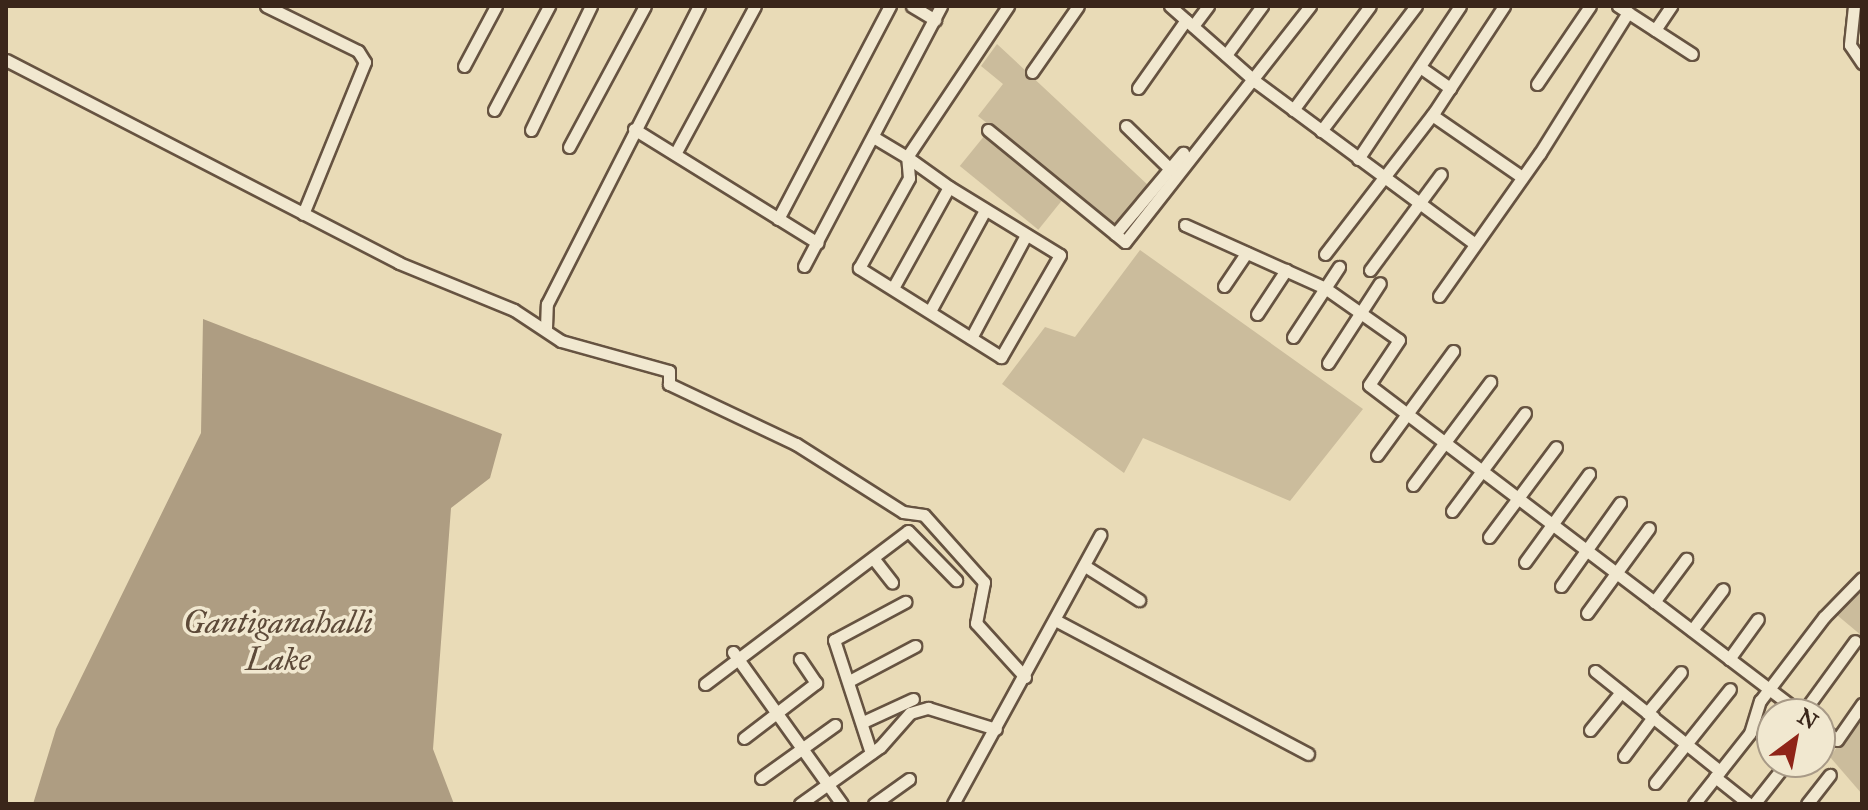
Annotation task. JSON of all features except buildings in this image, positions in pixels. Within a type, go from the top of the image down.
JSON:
[{"type":"street","points":[[266,6],[358,51],[365,62],[303,214]]},
{"type":"street","points":[[293,19],[300,6]]},
{"type":"street","points":[[464,66],[496,6]]},
{"type":"street","points":[[494,110],[549,6]]},
{"type":"street","points":[[531,130],[591,6]]},
{"type":"street","points":[[569,147],[645,6]]},
{"type":"street","points":[[546,328],[547,304],[697,9],[683,6]]},
{"type":"street","points":[[675,154],[755,6]]},
{"type":"street","points":[[778,219],[890,6]]},
{"type":"street","points":[[912,6],[935,20]]},
{"type":"street","points":[[804,266],[875,138],[941,6]]},
{"type":"street","points":[[875,138],[907,157],[985,210],[1060,255],[1001,357],[859,268],[909,178],[907,157],[1008,6]]},
{"type":"street","points":[[1032,72],[1078,6]]},
{"type":"street","points":[[1170,6],[1256,82],[1475,244]]},
{"type":"street","points":[[1138,88],[1190,23],[1208,6]]},
{"type":"street","points":[[1226,55],[1262,6]]},
{"type":"street","points":[[988,130],[1125,242],[1256,82],[1310,6]]},
{"type":"street","points":[[1293,110],[1370,6]]},
{"type":"street","points":[[1321,131],[1416,6]]},
{"type":"street","points":[[1358,159],[1460,6]]},
{"type":"street","points":[[1325,254],[1381,177],[1432,115],[1504,6]]},
{"type":"street","points":[[1537,84],[1590,6]]},
{"type":"street","points":[[1655,30],[1671,6]]},
{"type":"street","points":[[1854,6],[1850,45],[1862,63]]},
{"type":"street","points":[[1439,296],[1522,177],[1623,9],[1692,54]]},
{"type":"street","points":[[6,60],[384,255],[546,328],[561,341],[669,371],[669,384],[796,444],[838,475],[903,512],[924,515],[984,582],[976,623],[1025,677]]},
{"type":"street","points":[[1420,67],[1450,88]]},
{"type":"street","points":[[1432,115],[1522,177]]},
{"type":"street","points":[[1126,126],[1170,169]]},
{"type":"street","points":[[634,129],[818,243]]},
{"type":"street","points":[[1115,234],[1183,153]]},
{"type":"street","points":[[1370,270],[1441,174]]},
{"type":"street","points":[[893,288],[949,187]]},
{"type":"street","points":[[930,311],[985,210]]},
{"type":"street","points":[[1185,225],[1325,288],[1399,340],[1369,385],[1781,698]]},
{"type":"street","points":[[971,338],[1026,235]]},
{"type":"street","points":[[1224,286],[1246,253]]},
{"type":"street","points":[[1293,337],[1339,267]]},
{"type":"street","points":[[1257,314],[1286,270]]},
{"type":"street","points":[[1328,363],[1380,283]]},
{"type":"street","points":[[1377,455],[1453,351]]},
{"type":"street","points":[[1413,485],[1490,382]]},
{"type":"street","points":[[1452,511],[1525,413]]},
{"type":"street","points":[[1489,537],[1556,447]]},
{"type":"street","points":[[1525,562],[1589,474]]},
{"type":"street","points":[[1561,586],[1620,503]]},
{"type":"street","points":[[1587,613],[1649,528]]},
{"type":"street","points":[[705,684],[736,655],[908,531],[956,580]]},
{"type":"street","points":[[953,804],[1057,621],[1100,535]]},
{"type":"street","points":[[873,558],[892,582]]},
{"type":"street","points":[[1654,602],[1686,559]]},
{"type":"street","points":[[1085,566],[1139,600]]},
{"type":"street","points":[[1694,804],[1750,733],[1760,701],[1862,578]]},
{"type":"street","points":[[1692,630],[1723,589]]},
{"type":"street","points":[[871,753],[834,640],[905,602]]},
{"type":"street","points":[[1729,659],[1758,619]]},
{"type":"street","points":[[1057,621],[1308,754]]},
{"type":"street","points":[[1814,698],[1855,641]]},
{"type":"street","points":[[849,681],[915,646]]},
{"type":"street","points":[[736,655],[842,804]]},
{"type":"street","points":[[744,738],[816,683],[800,659]]},
{"type":"street","points":[[1595,671],[1686,744],[1752,804],[1774,778]]},
{"type":"street","points":[[1624,756],[1681,672]]},
{"type":"street","points":[[1655,783],[1730,689]]},
{"type":"street","points":[[1590,730],[1621,692]]},
{"type":"street","points":[[863,722],[913,699]]},
{"type":"street","points":[[1836,739],[1862,704]]},
{"type":"street","points":[[800,804],[871,753],[910,713],[928,708],[996,729]]},
{"type":"street","points":[[761,778],[835,725]]},
{"type":"street","points":[[1807,804],[1828,778]]},
{"type":"street","points":[[874,804],[909,779]]},
{"type":"shaded area","points":[[997,44],[1149,186],[1116,226],[978,116],[1003,84],[981,66]]},
{"type":"shaded area","points":[[985,135],[1063,199],[1038,230],[960,166]]},
{"type":"shaded area","points":[[1140,250],[1363,409],[1290,501],[1143,438],[1124,473],[1002,384],[1045,327],[1075,337]]},
{"type":"shaded area","points":[[1862,587],[1862,636],[1837,615]]},
{"type":"shaded area","points":[[1862,711],[1862,794],[1836,764],[1836,748]]},
{"type":"water","name":"Gantiganahalli Lake","points":[[203,319],[502,434],[490,478],[451,508],[433,749],[454,804],[33,804],[56,729],[201,433]]}]
